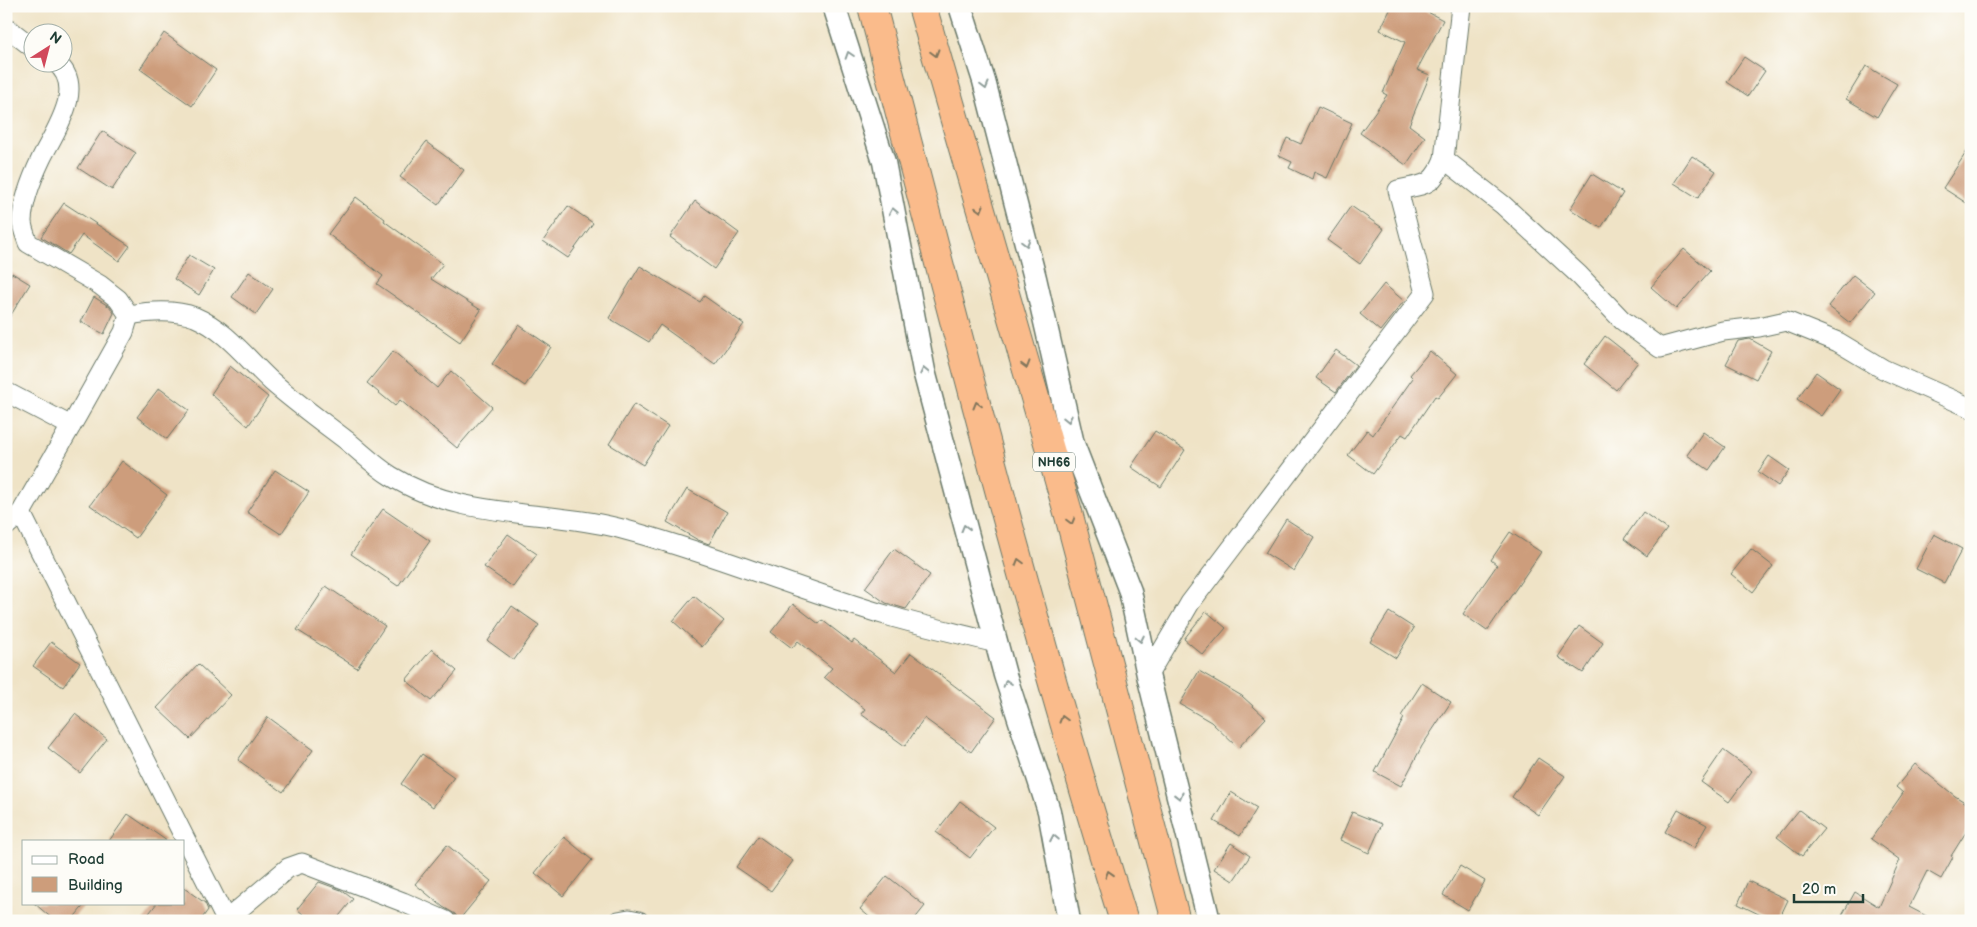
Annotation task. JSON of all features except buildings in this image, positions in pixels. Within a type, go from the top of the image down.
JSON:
[{"type":"highway","points":[[872,6],[998,487],[1082,786],[1124,921]]},
{"type":"highway","name":"NH66","points":[[922,6],[1068,512],[1176,921]]},
{"type":"street","points":[[834,6],[884,162],[924,371],[1005,675],[1049,811],[1070,921]]},
{"type":"street","points":[[960,6],[984,81],[1035,278],[1073,444],[1130,591],[1148,675],[1209,921]]},
{"type":"street","points":[[1148,675],[1190,603],[1425,293],[1398,190],[1424,185],[1436,177],[1444,159],[1461,6]]},
{"type":"street","points":[[6,27],[22,39]]},
{"type":"street","points":[[64,72],[69,85],[68,103],[26,197],[22,223],[28,243],[100,285],[118,299],[129,315]]},
{"type":"street","points":[[1444,159],[1503,205],[1579,275],[1622,320],[1660,348],[1723,331],[1760,327],[1786,321],[1838,342],[1883,369],[1971,408]]},
{"type":"street","points":[[129,315],[148,312],[175,312],[194,316],[212,326],[291,398],[391,476],[431,495],[490,511],[619,528],[729,562],[889,616],[996,643]]},
{"type":"street","points":[[6,526],[21,513],[124,332],[129,315]]},
{"type":"street","points":[[6,392],[71,426]]},
{"type":"street","points":[[21,513],[226,920],[288,868],[302,863],[403,902],[446,921]]},
{"type":"street","points":[[618,921],[629,919],[639,921]]}]
